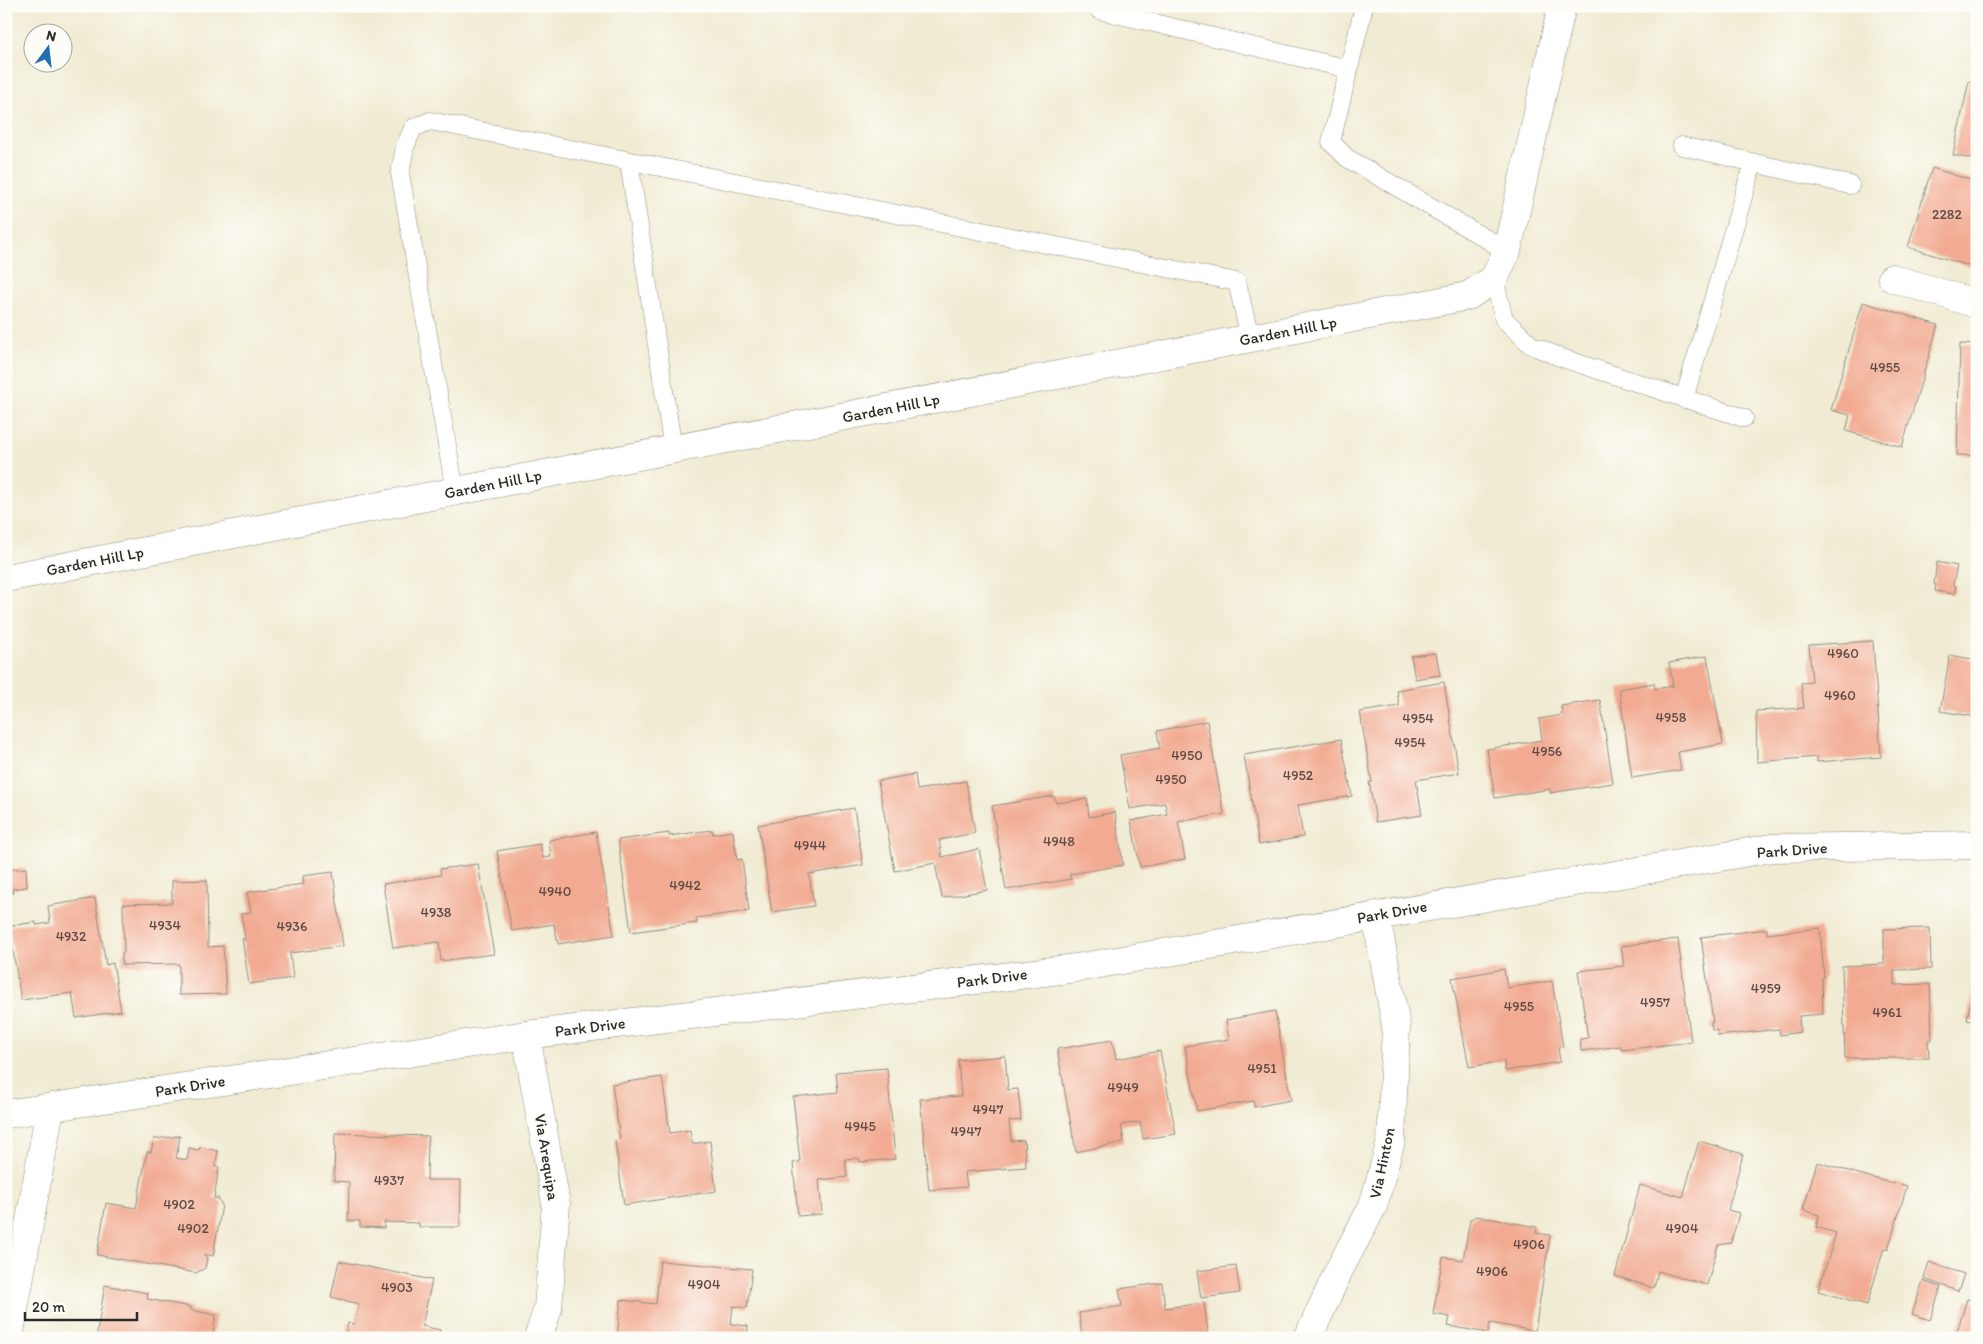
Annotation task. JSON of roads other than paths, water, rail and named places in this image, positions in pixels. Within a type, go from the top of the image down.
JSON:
[{"type":"street","points":[[1494,279],[1507,251],[1562,6]]},
{"type":"street","points":[[1892,278],[1977,304]]},
{"type":"street","name":"Garden Hill Lp","points":[[6,578],[1468,296],[1494,279]]},
{"type":"street","name":"Park Drive","points":[[6,1114],[526,1035],[1076,968],[1772,848],[1977,845]]},
{"type":"street","name":"Via Hinton","points":[[1308,1338],[1339,1270],[1373,1206],[1391,1141],[1396,1026],[1376,915]]},
{"type":"street","name":"Via Arequipa","points":[[526,1035],[556,1204],[548,1308],[538,1338]]},
{"type":"street","points":[[9,1338],[50,1108]]},
{"type":"lane","points":[[1364,6],[1331,142],[1347,158],[1507,251]]},
{"type":"lane","points":[[1099,10],[1348,69]]},
{"type":"lane","points":[[455,492],[400,173],[404,146],[413,128],[430,121],[1237,282],[1250,338]]},
{"type":"lane","points":[[1682,146],[1850,185]]},
{"type":"lane","points":[[629,161],[673,450]]},
{"type":"lane","points":[[1684,399],[1754,163]]},
{"type":"lane","points":[[1494,279],[1504,319],[1531,345],[1562,358],[1744,418]]}]
